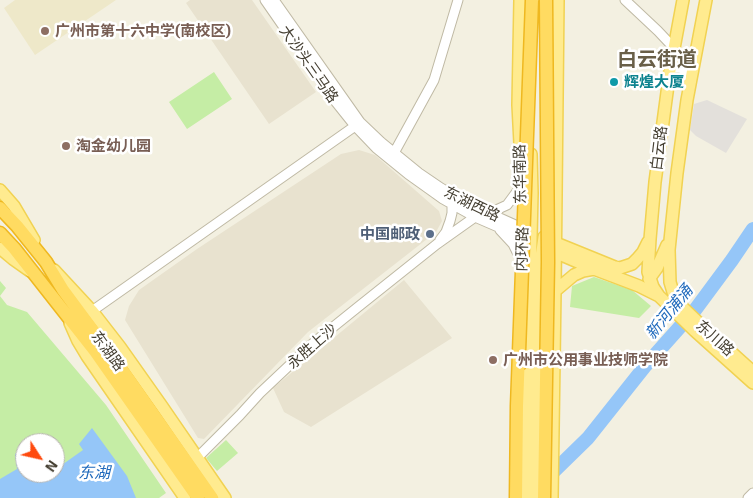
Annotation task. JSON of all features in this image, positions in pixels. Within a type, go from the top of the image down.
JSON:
[{"type":"highway","name":"内环路","points":[[514,498],[532,0]]},
{"type":"highway","name":"内环路","points":[[544,498],[548,262],[546,0]]},
{"type":"highway","name":"东湖路","points":[[0,208],[46,262],[62,290],[118,364],[198,498]]},
{"type":"highway","name":"东湖路","points":[[0,233],[14,248],[212,498]]},
{"type":"main road","name":"东华南路","points":[[514,498],[511,432],[521,186],[518,104],[520,0]]},
{"type":"main road","points":[[552,498],[558,0]]},
{"type":"main road","name":"白云路","points":[[659,296],[653,287],[648,266],[650,237],[655,182],[670,70],[682,0]]},
{"type":"main road","name":"白云路","points":[[676,308],[670,275],[670,238],[677,173],[706,0]]},
{"type":"main road","points":[[519,57],[539,65],[557,62]]},
{"type":"main road","points":[[518,104],[531,115],[538,118],[556,116]]},
{"type":"main road","points":[[518,104],[527,126],[533,181],[532,237],[535,264],[533,374],[534,498]]},
{"type":"main road","points":[[535,264],[543,242],[549,167],[556,116]]},
{"type":"main road","points":[[0,190],[14,206],[46,262],[92,311],[148,386],[224,498]]},
{"type":"main road","name":"东湖西路","points":[[519,231],[556,248],[594,269],[639,286],[659,296]]},
{"type":"main road","name":"东湖西路","points":[[556,248],[620,268],[637,260],[650,237]]},
{"type":"main road","points":[[639,286],[650,278],[670,238]]},
{"type":"main road","points":[[0,248],[34,274]]},
{"type":"main road","points":[[556,290],[574,275],[594,269]]},
{"type":"main road","points":[[659,296],[676,308],[698,328]]},
{"type":"main road","points":[[66,315],[87,356],[185,498]]},
{"type":"main road","name":"东川路","points":[[698,328],[753,372]]},
{"type":"main road","name":"东川路","points":[[698,328],[753,383]]},
{"type":"main road","points":[[526,498],[533,374]]},
{"type":"main road","points":[[511,432],[522,441],[552,456]]},
{"type":"street","name":"大沙头三马路","points":[[265,0],[330,94],[357,124]]},
{"type":"street","name":"大沙头三马路","points":[[274,0],[357,124]]},
{"type":"street","points":[[394,154],[434,80],[458,0]]},
{"type":"street","points":[[625,0],[674,48]]},
{"type":"street","points":[[670,70],[680,68],[691,81]]},
{"type":"street","name":"东湖西路","points":[[357,124],[419,173],[452,195],[488,212],[519,231]]},
{"type":"street","name":"东湖西路","points":[[357,124],[392,161],[452,205],[475,217],[519,231]]},
{"type":"street","points":[[92,311],[357,124]]},
{"type":"street","points":[[488,212],[508,205],[521,186]]},
{"type":"street","points":[[437,244],[446,232],[450,221],[452,195]]},
{"type":"street","name":"永胜上沙","points":[[197,458],[260,393],[312,344],[437,244],[475,217]]},
{"type":"street","points":[[494,224],[506,236],[518,254]]},
{"type":"street","points":[[514,498],[521,486],[522,441]]},
{"type":"street","points":[[539,498],[542,480],[552,456]]},
{"type":"street","points":[[748,498],[753,493]]},
{"type":"shaded area","name":"广州市第十六中学(南校区)","points":[[15,0],[116,0],[35,55],[4,8]]},
{"type":"shaded area","points":[[190,0],[252,0],[316,92],[269,124],[186,3]]},
{"type":"shaded area","points":[[707,100],[747,119],[726,153],[696,136],[690,130],[694,104]]},
{"type":"shaded area","points":[[359,150],[375,155],[439,211],[442,221],[436,232],[308,332],[204,439],[198,438],[125,320],[129,306],[139,290],[197,249],[341,154]]},
{"type":"shaded area","points":[[404,280],[452,338],[311,427],[284,412],[273,388]]},
{"type":"green space","points":[[214,72],[232,99],[187,129],[169,102]]},
{"type":"green space","points":[[594,277],[632,290],[651,306],[639,318],[570,307],[572,286]]},
{"type":"green space","points":[[0,281],[6,288],[0,296]]},
{"type":"green space","points":[[0,296],[7,305],[27,312],[106,405],[166,493],[159,498],[0,498]]},
{"type":"green space","points":[[226,440],[238,453],[217,471],[206,458]]},
{"type":"water","name":"东湖","points":[[92,428],[127,476],[136,498],[0,498],[0,479],[15,470],[15,483],[65,483],[65,463],[83,450],[79,444]]},
{"type":"waterway","name":"新河浦涌","points":[[546,479],[588,438],[646,365],[695,310],[753,229]]},
{"type":"place","name":"广州市第十六中学(南校区)","points":[[45,31]]},
{"type":"place","name":"辉煌大厦","points":[[614,82]]},
{"type":"place","name":"淘金幼儿园","points":[[66,146]]},
{"type":"place","name":"中国邮政","points":[[430,234]]},
{"type":"place","name":"广州市公用事业技师学院","points":[[493,360]]},
{"type":"district","name":"白云街道","points":[[657,59]]}]
